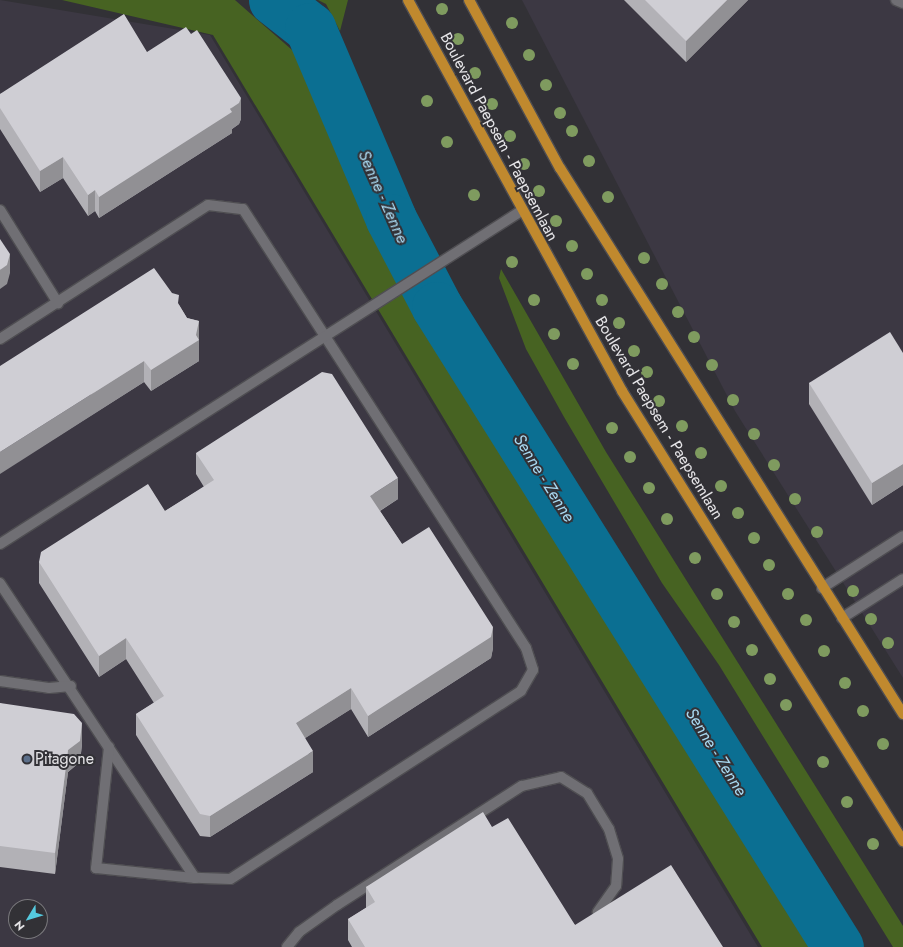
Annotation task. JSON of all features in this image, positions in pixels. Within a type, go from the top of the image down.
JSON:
[{"type":"main road","name":"Boulevard Paepsem - Paepsemlaan","points":[[408,0],[521,211],[622,391],[903,841]]},
{"type":"main road","points":[[469,0],[560,168],[822,588],[903,714]]},
{"type":"lane","points":[[896,0],[903,3]]},
{"type":"lane","points":[[0,339],[208,205],[243,209],[526,648],[533,670],[521,691],[230,879],[195,878],[96,868],[109,747]]},
{"type":"lane","points":[[0,210],[58,303]]},
{"type":"lane","points":[[0,544],[346,320],[521,211]]},
{"type":"lane","points":[[822,588],[903,536]]},
{"type":"lane","points":[[842,618],[903,579]]},
{"type":"lane","points":[[0,583],[71,686],[195,878]]},
{"type":"lane","points":[[0,681],[49,688],[71,686]]},
{"type":"lane","points":[[287,947],[299,932],[337,905],[522,786],[561,777],[587,793],[609,829],[615,852],[616,886],[598,912]]},
{"type":"shaded area","points":[[0,0],[210,35],[758,947],[0,947]]},
{"type":"shaded area","points":[[522,0],[903,0],[903,678],[735,411]]},
{"type":"green space","points":[[62,0],[235,0],[307,63],[355,192],[816,947],[762,947],[213,35]]},
{"type":"green space","points":[[318,0],[348,0],[340,31],[326,4]]},
{"type":"green space","points":[[501,269],[606,452],[903,926],[903,947],[893,947],[719,665],[662,583],[564,417],[526,349],[499,278]]},
{"type":"building","points":[[645,0],[727,0],[686,41]]},
{"type":"building","points":[[124,14],[147,52],[186,27],[191,34],[197,30],[241,98],[239,103],[230,109],[232,112],[99,197],[95,190],[88,195],[63,157],[40,171],[0,108],[0,94]]},
{"type":"building","points":[[0,239],[10,254],[7,265],[0,270]]},
{"type":"building","points":[[154,268],[172,293],[179,295],[178,303],[187,318],[199,321],[196,335],[199,340],[151,370],[144,361],[0,452],[0,366]]},
{"type":"building","points":[[890,332],[903,353],[903,464],[872,483],[809,383]]},
{"type":"building","points":[[322,372],[332,374],[398,478],[370,496],[402,544],[429,527],[493,627],[491,637],[368,716],[351,688],[296,723],[313,751],[210,816],[200,814],[136,714],[164,696],[126,638],[99,656],[39,562],[41,552],[148,484],[165,511],[214,480],[196,453]]},
{"type":"building","points":[[0,703],[74,714],[82,723],[80,741],[68,750],[55,853],[0,846]]},
{"type":"building","points":[[483,812],[492,827],[508,818],[575,925],[671,865],[723,947],[365,947],[348,919],[375,902],[366,887]]},
{"type":"waterway","name":"Senne - Zenne","points":[[274,0],[310,28],[391,219],[437,307],[838,947]]},
{"type":"place","name":"Pitagone","points":[[27,759]]}]
